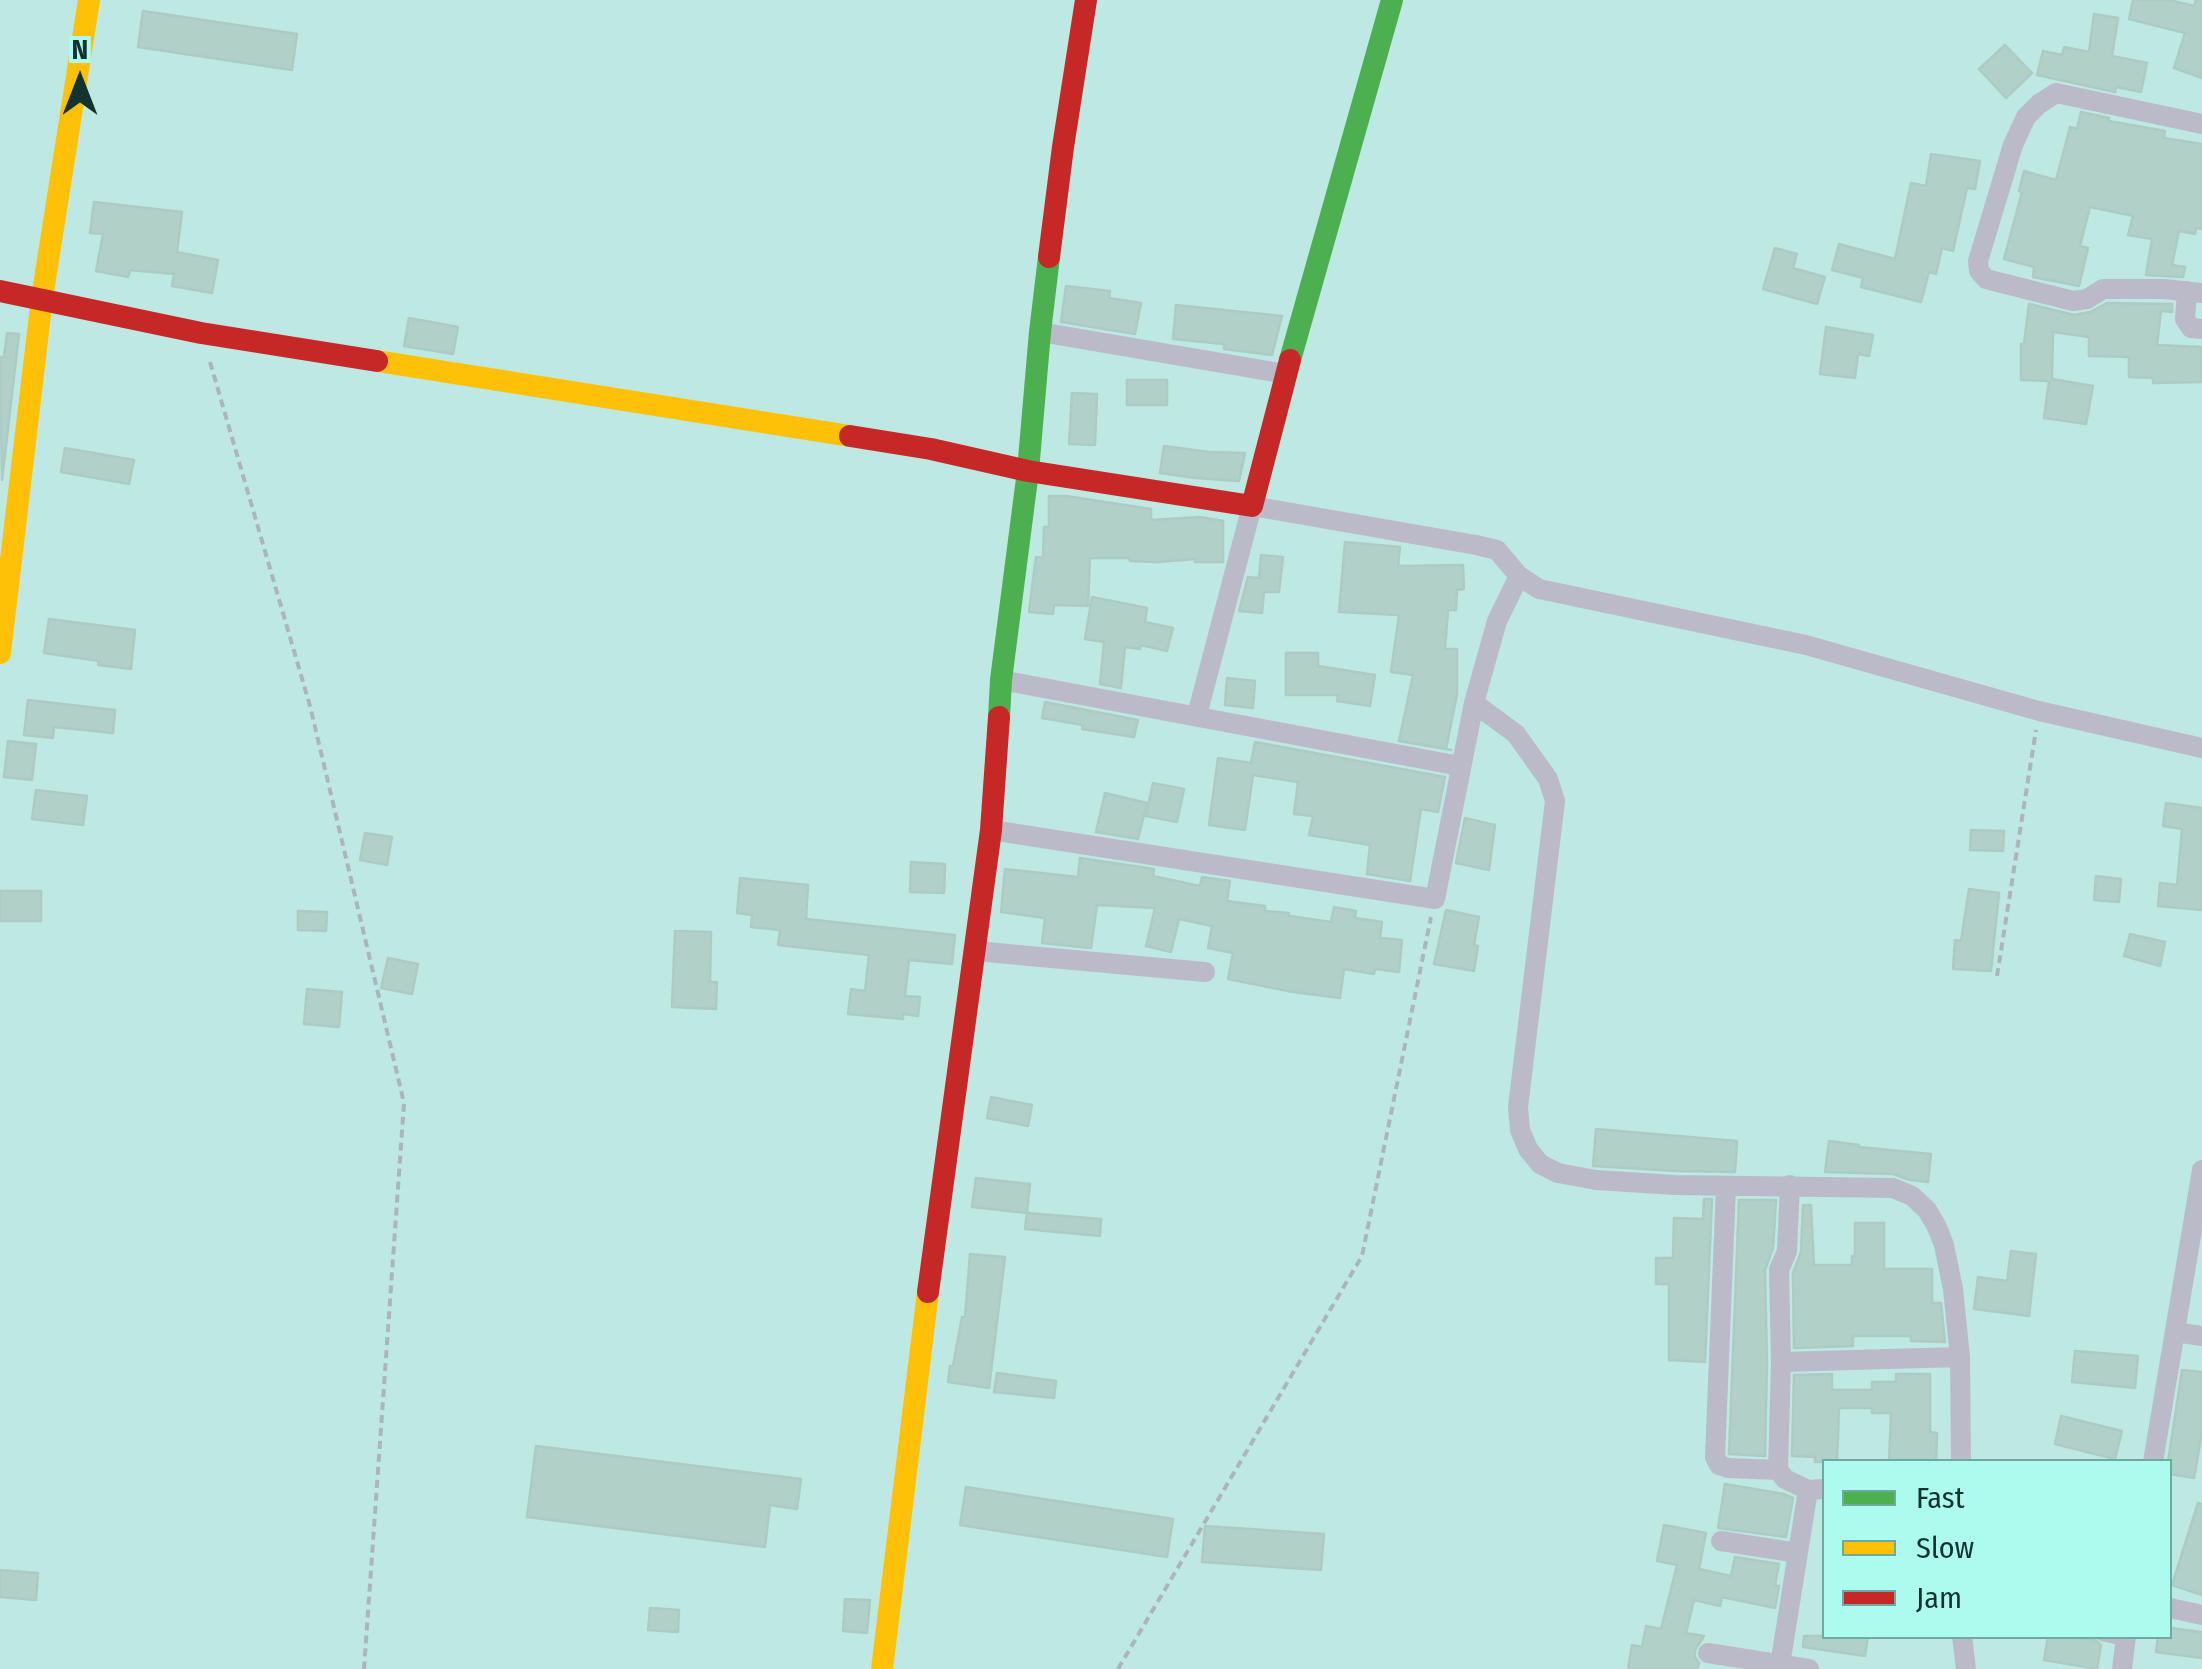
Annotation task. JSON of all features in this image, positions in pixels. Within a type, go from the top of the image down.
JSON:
[{"type":"street","points":[[0,653],[42,298],[89,0]]},
{"type":"street","points":[[882,1669],[991,830],[1001,680],[1028,471],[1040,332],[1086,0]]},
{"type":"street","points":[[1197,715],[1286,374],[1392,0]]},
{"type":"street","points":[[2202,124],[2056,93],[2026,117],[2013,145],[1978,261],[1979,271],[1986,279],[2073,301],[2087,299],[2103,289],[2197,288],[2185,319],[2191,328],[2202,329]]},
{"type":"street","points":[[0,291],[201,333],[931,450],[1028,471],[1497,550],[1519,576],[1539,589],[1806,645],[2038,711],[2202,748]]},
{"type":"street","points":[[1040,332],[1286,374]]},
{"type":"street","points":[[991,830],[1435,899],[1474,703],[1497,621],[1519,576]]},
{"type":"street","points":[[1001,680],[1460,766]]},
{"type":"street","points":[[1474,703],[1516,734],[1548,779],[1556,800],[1518,1107],[1520,1130],[1528,1150],[1540,1164],[1558,1173],[1596,1180],[1893,1188],[1912,1196],[1937,1227],[1953,1290],[1960,1357],[1961,1459]]},
{"type":"street","points":[[975,951],[1204,972]]},
{"type":"street","points":[[2153,1459],[2202,1170]]},
{"type":"street","points":[[1770,1665],[1816,1489],[1785,1479],[1778,1470],[1779,1270],[1787,1251],[1790,1185]]},
{"type":"street","points":[[1726,1186],[1715,1457],[1718,1465],[1728,1468],[1778,1470]]},
{"type":"street","points":[[2174,1332],[2202,1336]]},
{"type":"street","points":[[1781,1362],[1960,1357]]},
{"type":"street","points":[[1721,1540],[1798,1553]]},
{"type":"street","points":[[2172,1608],[2202,1615]]},
{"type":"street","points":[[1962,1639],[1966,1669]]},
{"type":"street","points":[[2122,1669],[2126,1639]]},
{"type":"street","points":[[1708,1653],[1809,1669]]},
{"type":"path","points":[[201,333],[310,706],[404,1102],[364,1669]]},
{"type":"path","points":[[1997,976],[2038,711]]},
{"type":"path","points":[[1118,1669],[1362,1256],[1435,899]]},
{"type":"building","points":[[2133,0],[2170,0],[2194,6],[2196,0],[2202,0],[2202,78],[2174,68],[2185,33],[2129,19]]},
{"type":"building","points":[[143,11],[297,34],[292,70],[138,47]]},
{"type":"building","points":[[2094,14],[2118,18],[2112,56],[2147,63],[2141,92],[2116,87],[2115,92],[2037,75],[2043,51],[2062,55],[2064,47],[2089,52]]},
{"type":"building","points":[[2005,45],[2032,73],[2006,98],[1979,69]]},
{"type":"building","points":[[2081,112],[2165,131],[2164,138],[2202,144],[2202,229],[2196,228],[2195,234],[2179,231],[2172,265],[2185,267],[2183,277],[2146,275],[2152,239],[2128,235],[2133,216],[2090,207],[2080,246],[2088,248],[2079,286],[2033,277],[2034,267],[2004,259],[2024,171],[2056,180],[2070,127],[2077,129]]},
{"type":"building","points":[[1931,154],[1980,161],[1975,189],[1967,188],[1953,251],[1942,248],[1936,274],[1929,272],[1921,302],[1861,287],[1863,278],[1832,270],[1839,244],[1895,259],[1911,183],[1926,186]]},
{"type":"building","points":[[94,202],[182,212],[177,252],[218,260],[212,293],[172,286],[174,274],[130,270],[128,277],[96,271],[103,234],[90,233]]},
{"type":"building","points":[[1775,248],[1797,254],[1793,268],[1825,277],[1817,304],[1763,289]]},
{"type":"building","points":[[1066,286],[1110,291],[1109,298],[1141,303],[1135,334],[1061,322]]},
{"type":"building","points":[[2107,303],[2172,304],[2172,312],[2161,311],[2157,345],[2202,347],[2201,382],[2153,383],[2153,378],[2129,377],[2129,357],[2089,356],[2089,337],[2053,332],[2052,379],[2093,386],[2086,424],[2044,418],[2049,381],[2021,380],[2021,344],[2029,304],[2074,315]]},
{"type":"building","points":[[1176,305],[1282,316],[1272,355],[1224,349],[1224,344],[1173,339]]},
{"type":"building","points":[[409,318],[458,327],[453,354],[404,346]]},
{"type":"building","points":[[1826,327],[1873,335],[1869,356],[1858,354],[1855,378],[1820,374]]},
{"type":"building","points":[[7,333],[19,334],[2,480],[0,357],[4,357]]},
{"type":"building","points":[[1127,380],[1167,380],[1167,405],[1127,405]]},
{"type":"building","points":[[1072,393],[1097,394],[1095,445],[1069,444]]},
{"type":"building","points":[[1164,446],[1245,453],[1239,481],[1160,473]]},
{"type":"building","points":[[65,448],[134,460],[129,484],[61,472]]},
{"type":"building","points":[[1049,496],[1151,509],[1151,520],[1200,517],[1223,521],[1223,562],[1090,558],[1088,606],[1054,605],[1053,614],[1029,612],[1036,557],[1043,558],[1044,527],[1049,527]]},
{"type":"building","points":[[1345,542],[1400,547],[1398,566],[1463,565],[1464,589],[1457,590],[1456,610],[1448,610],[1445,649],[1457,649],[1457,694],[1446,749],[1451,750],[1399,741],[1413,675],[1391,672],[1399,615],[1339,612]]},
{"type":"building","points":[[1261,555],[1283,557],[1279,592],[1264,592],[1262,613],[1239,611],[1248,577],[1259,578]]},
{"type":"building","points":[[1092,597],[1147,608],[1145,622],[1173,628],[1167,651],[1141,645],[1140,649],[1125,647],[1121,688],[1100,684],[1104,642],[1085,639]]},
{"type":"building","points":[[49,619],[135,630],[131,669],[44,653]]},
{"type":"building","points":[[1286,653],[1318,653],[1318,666],[1375,675],[1370,706],[1337,701],[1338,695],[1286,695]]},
{"type":"building","points":[[1227,678],[1255,681],[1253,708],[1225,705]]},
{"type":"building","points":[[28,700],[115,710],[113,733],[54,727],[53,738],[24,735]]},
{"type":"building","points":[[1045,702],[1138,720],[1134,737],[1042,718]]},
{"type":"building","points":[[8,741],[36,744],[32,780],[4,777]]},
{"type":"building","points":[[1255,742],[1445,777],[1438,812],[1421,809],[1410,881],[1367,874],[1370,845],[1309,835],[1313,816],[1294,814],[1298,782],[1253,775],[1245,830],[1209,825],[1218,758],[1251,763]]},
{"type":"building","points":[[1153,783],[1184,789],[1177,822],[1146,816]]},
{"type":"building","points":[[36,790],[87,796],[83,825],[32,819]]},
{"type":"building","points":[[1105,793],[1147,803],[1138,839],[1096,832]]},
{"type":"building","points":[[2166,803],[2202,808],[2202,910],[2158,906],[2160,883],[2177,885],[2182,829],[2163,826]]},
{"type":"building","points":[[1465,818],[1495,825],[1489,870],[1456,863]]},
{"type":"building","points":[[1971,830],[2004,831],[2003,851],[1970,850]]},
{"type":"building","points":[[365,833],[392,837],[387,865],[360,860]]},
{"type":"building","points":[[1080,858],[1154,869],[1153,876],[1200,886],[1202,877],[1230,881],[1227,901],[1265,906],[1265,911],[1289,916],[1331,922],[1334,907],[1356,911],[1355,918],[1382,922],[1380,938],[1402,940],[1399,972],[1375,969],[1374,974],[1344,969],[1340,998],[1293,992],[1228,979],[1233,953],[1208,948],[1212,926],[1179,919],[1171,952],[1146,946],[1155,908],[1097,905],[1091,948],[1042,943],[1045,918],[1001,912],[1005,869],[1078,877]]},
{"type":"building","points":[[911,862],[945,864],[944,893],[910,892]]},
{"type":"building","points":[[2096,876],[2121,879],[2119,902],[2094,900]]},
{"type":"building","points":[[740,878],[808,885],[806,919],[955,935],[952,964],[909,960],[905,996],[920,997],[918,1016],[903,1014],[903,1019],[848,1014],[851,989],[865,991],[869,955],[778,945],[780,930],[751,927],[752,915],[737,913]]},
{"type":"building","points":[[1969,889],[1999,893],[1991,971],[1953,969],[1955,940],[1961,941]]},
{"type":"building","points":[[0,891],[41,891],[41,921],[0,921]]},
{"type":"building","points":[[1446,910],[1479,917],[1474,971],[1434,964]]},
{"type":"building","points":[[298,911],[327,912],[326,931],[298,930]]},
{"type":"building","points":[[675,931],[711,932],[710,982],[717,982],[716,1009],[672,1007]]},
{"type":"building","points":[[2130,934],[2165,942],[2160,966],[2124,956]]},
{"type":"building","points":[[388,958],[418,964],[412,994],[381,988]]},
{"type":"building","points":[[307,989],[342,992],[339,1027],[304,1024]]},
{"type":"building","points":[[991,1097],[1032,1105],[1028,1126],[987,1118]]},
{"type":"building","points":[[1596,1129],[1737,1141],[1735,1172],[1593,1166]]},
{"type":"building","points":[[1829,1141],[1931,1154],[1928,1182],[1893,1174],[1825,1172]]},
{"type":"building","points":[[976,1178],[1030,1184],[1027,1213],[972,1207]]},
{"type":"building","points":[[1704,1199],[1712,1199],[1705,1362],[1669,1360],[1669,1284],[1656,1284],[1656,1258],[1673,1258],[1674,1218],[1703,1219]]},
{"type":"building","points":[[1739,1200],[1776,1200],[1773,1248],[1765,1270],[1765,1456],[1729,1454]]},
{"type":"building","points":[[1803,1205],[1811,1205],[1814,1265],[1852,1265],[1855,1223],[1884,1223],[1884,1269],[1932,1269],[1932,1303],[1941,1303],[1945,1342],[1911,1341],[1911,1336],[1853,1336],[1853,1346],[1794,1348],[1793,1273],[1801,1252]]},
{"type":"building","points":[[1027,1213],[1101,1219],[1100,1236],[1025,1229]]},
{"type":"building","points":[[2011,1251],[2036,1254],[2029,1316],[1974,1309],[1978,1277],[2007,1281]]},
{"type":"building","points":[[970,1254],[1005,1257],[989,1388],[948,1382],[965,1317]]},
{"type":"building","points":[[2075,1351],[2138,1356],[2135,1388],[2072,1382]]},
{"type":"building","points":[[2182,1370],[2202,1372],[2202,1432],[2194,1478],[2172,1474],[2172,1459],[2168,1459]]},
{"type":"building","points":[[997,1373],[1056,1381],[1054,1398],[994,1392]]},
{"type":"building","points":[[1832,1374],[1832,1390],[1872,1390],[1872,1382],[1896,1382],[1896,1374],[1930,1374],[1930,1432],[1937,1433],[1936,1459],[1889,1459],[1891,1413],[1872,1413],[1872,1408],[1839,1408],[1837,1459],[1815,1462],[1815,1457],[1792,1456],[1794,1375]]},
{"type":"building","points":[[2061,1416],[2122,1431],[2115,1459],[2055,1444]]},
{"type":"building","points":[[536,1446],[801,1479],[797,1509],[770,1505],[765,1547],[527,1517]]},
{"type":"building","points":[[1725,1484],[1793,1498],[1786,1537],[1718,1528]]},
{"type":"building","points":[[966,1487],[1173,1519],[1167,1557],[960,1525]]},
{"type":"building","points":[[2198,1503],[2202,1504],[2202,1595],[2172,1585]]},
{"type":"building","points":[[1664,1525],[1706,1533],[1699,1569],[1731,1576],[1735,1557],[1779,1564],[1775,1608],[1722,1597],[1720,1606],[1694,1600],[1686,1633],[1704,1636],[1695,1650],[1697,1669],[1628,1669],[1632,1645],[1642,1647],[1646,1626],[1661,1629],[1677,1565],[1657,1561]]},
{"type":"building","points":[[1205,1526],[1324,1534],[1321,1570],[1202,1562]]},
{"type":"building","points":[[0,1570],[38,1573],[36,1600],[0,1597]]},
{"type":"building","points":[[845,1599],[870,1600],[867,1633],[843,1631]]},
{"type":"building","points":[[650,1608],[679,1610],[678,1632],[648,1630]]},
{"type":"building","points":[[2172,1628],[2202,1632],[2202,1658],[2156,1652],[2158,1639],[2172,1639]]},
{"type":"building","points":[[1804,1636],[1868,1639],[1865,1656],[1803,1647]]},
{"type":"building","points":[[2048,1639],[2094,1639],[2101,1645],[2097,1669],[2044,1660]]},
{"type":"traffic: fast","points":[[1290,360],[1392,0]]},
{"type":"traffic: fast","points":[[999,717],[1049,257]]},
{"type":"traffic: slow","points":[[0,653],[42,298],[89,0]]},
{"type":"traffic: slow","points":[[377,361],[850,436]]},
{"type":"traffic: slow","points":[[882,1669],[928,1292]]},
{"type":"traffic: jam","points":[[1049,257],[1086,0]]},
{"type":"traffic: jam","points":[[0,291],[201,333],[377,361]]},
{"type":"traffic: jam","points":[[850,436],[1028,471],[1252,506],[1290,360]]},
{"type":"traffic: jam","points":[[928,1292],[991,830],[999,717]]}]
